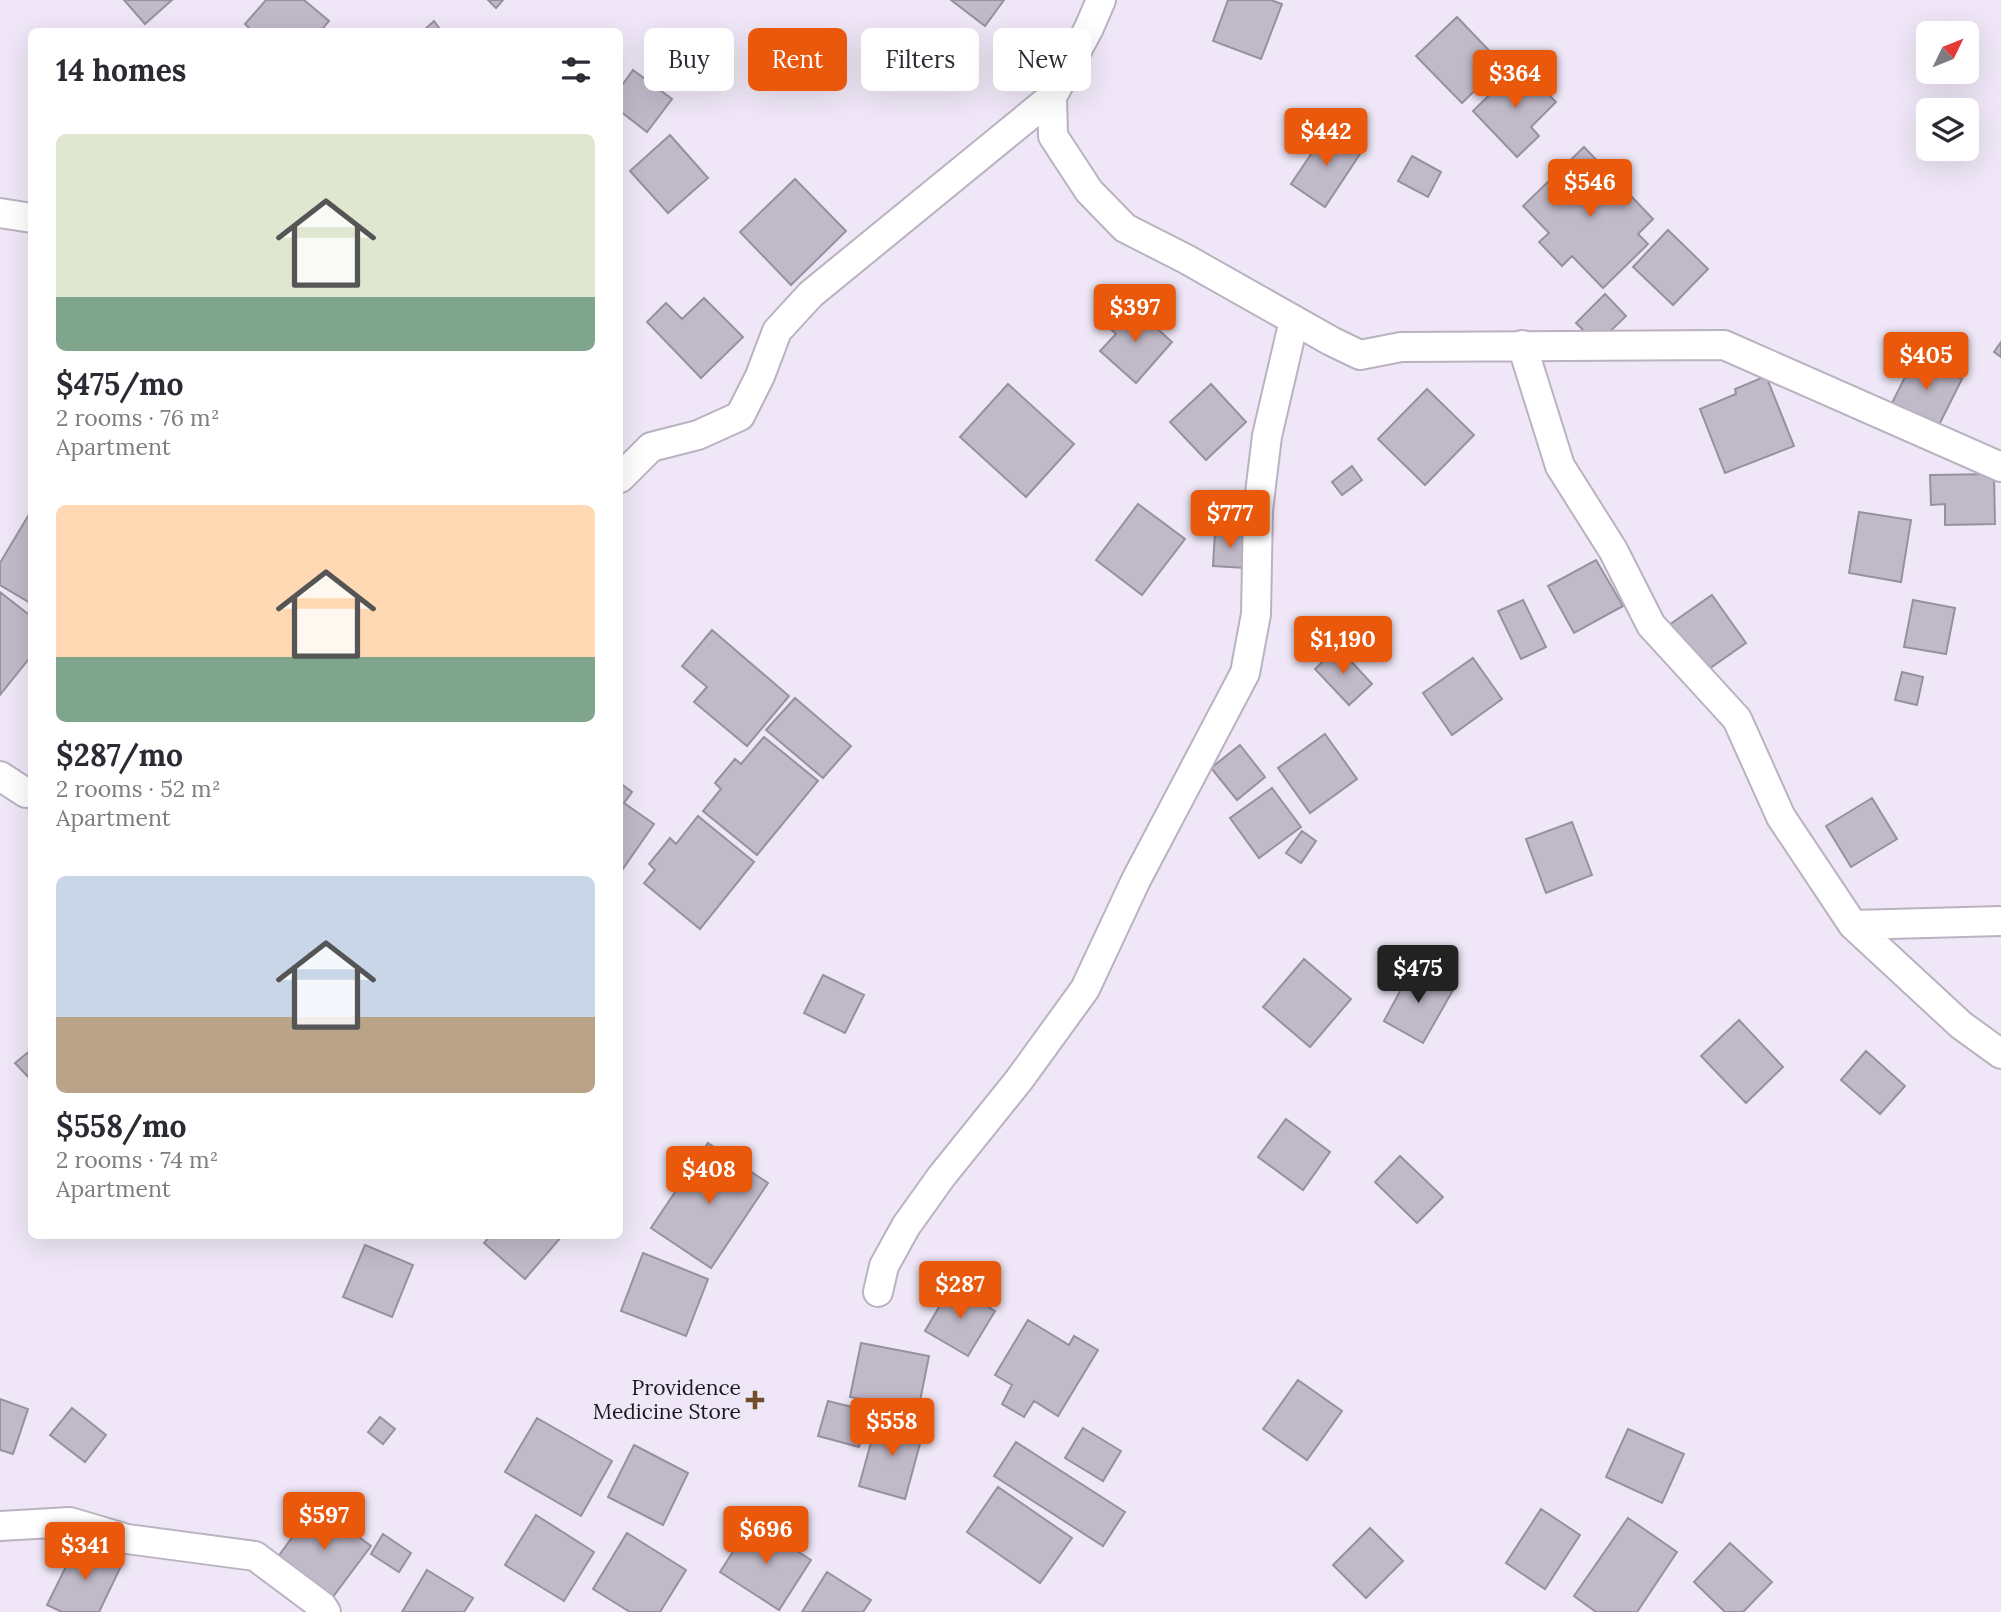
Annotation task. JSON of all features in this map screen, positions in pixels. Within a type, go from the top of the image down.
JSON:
[{"type":"street","points":[[623,475],[651,447],[698,435],[740,416],[760,376],[777,331],[811,294],[1052,97],[1101,0]]},
{"type":"street","points":[[1052,97],[1053,136],[1089,191],[1125,228],[1360,355],[1401,347],[1724,345],[2001,467]]},
{"type":"street","points":[[0,213],[28,217]]},
{"type":"street","points":[[878,1292],[884,1266],[906,1226],[941,1177],[1019,1080],[1085,989],[1136,880],[1245,673],[1256,614],[1258,510],[1267,436],[1294,320]]},
{"type":"street","points":[[1522,345],[1560,466],[1613,550],[1651,625],[1737,719],[1781,817],[1853,925],[1961,1025],[2001,1054]]},
{"type":"street","points":[[0,776],[28,793]]},
{"type":"street","points":[[1853,925],[2001,921]]},
{"type":"street","points":[[0,1526],[70,1522],[127,1539],[256,1556],[322,1606],[326,1612]]},
{"type":"building","points":[[124,0],[172,0],[145,24]]},
{"type":"building","points":[[266,0],[304,0],[329,21],[323,28],[249,28],[245,24]]},
{"type":"building","points":[[488,0],[503,0],[496,8]]},
{"type":"building","points":[[951,0],[1004,0],[985,26]]},
{"type":"building","points":[[1228,0],[1271,0],[1282,4],[1261,59],[1213,41]]},
{"type":"building","points":[[1457,17],[1502,64],[1462,103],[1416,56]]},
{"type":"building","points":[[434,21],[439,28],[426,28]]},
{"type":"building","points":[[1520,65],[1556,102],[1531,127],[1539,136],[1517,157],[1473,111]]},
{"type":"building","points":[[633,70],[644,78],[644,91],[661,91],[672,99],[647,132],[623,113],[623,84]]},
{"type":"building","points":[[1328,129],[1362,151],[1325,207],[1291,184]]},
{"type":"building","points":[[670,135],[708,178],[668,213],[630,171]]},
{"type":"building","points":[[1584,147],[1653,219],[1638,234],[1648,244],[1603,288],[1572,256],[1562,266],[1539,242],[1549,233],[1523,206]]},
{"type":"building","points":[[1412,156],[1441,172],[1428,197],[1398,181]]},
{"type":"building","points":[[795,179],[846,231],[791,285],[740,232]]},
{"type":"building","points":[[1668,230],[1708,269],[1673,305],[1633,267]]},
{"type":"building","points":[[1605,294],[1626,316],[1597,344],[1576,323]]},
{"type":"building","points":[[704,298],[743,337],[701,378],[647,322],[666,303],[682,319]]},
{"type":"building","points":[[1130,304],[1172,342],[1136,383],[1100,351],[1116,334],[1109,328]]},
{"type":"building","points":[[2001,342],[2001,357],[1994,352]]},
{"type":"building","points":[[1916,355],[1962,379],[1937,429],[1891,405]]},
{"type":"building","points":[[1766,376],[1794,446],[1725,473],[1700,409],[1736,394],[1735,389]]},
{"type":"building","points":[[1008,384],[1074,444],[1026,497],[960,437]]},
{"type":"building","points":[[1211,384],[1246,422],[1206,460],[1170,422]]},
{"type":"building","points":[[1427,389],[1474,435],[1425,485],[1378,439]]},
{"type":"building","points":[[1352,466],[1362,480],[1342,495],[1332,482]]},
{"type":"building","points":[[1994,474],[1995,524],[1945,525],[1945,504],[1931,505],[1930,475]]},
{"type":"building","points":[[1138,504],[1185,539],[1142,595],[1096,560]]},
{"type":"building","points":[[1859,512],[1911,520],[1901,582],[1849,573]]},
{"type":"building","points":[[28,516],[28,602],[0,585],[0,563]]},
{"type":"building","points":[[1215,532],[1248,535],[1245,568],[1213,566]]},
{"type":"building","points":[[1596,560],[1623,606],[1574,633],[1548,586]]},
{"type":"building","points":[[0,592],[28,614],[28,660],[0,695]]},
{"type":"building","points":[[1712,595],[1746,643],[1703,673],[1669,625]]},
{"type":"building","points":[[1523,600],[1546,647],[1521,659],[1498,611]]},
{"type":"building","points":[[1913,600],[1955,608],[1946,654],[1904,647]]},
{"type":"building","points":[[712,630],[789,696],[747,746],[694,702],[707,687],[682,666]]},
{"type":"building","points":[[1338,647],[1372,684],[1349,705],[1315,669]]},
{"type":"building","points":[[1473,658],[1502,699],[1452,735],[1423,693]]},
{"type":"building","points":[[1902,672],[1923,677],[1917,705],[1895,700]]},
{"type":"building","points":[[795,698],[851,746],[823,778],[766,730]]},
{"type":"building","points":[[1325,734],[1357,779],[1310,813],[1278,768]]},
{"type":"building","points":[[764,737],[818,781],[757,855],[703,811],[721,789],[715,783],[735,759],[741,764]]},
{"type":"building","points":[[1240,745],[1265,777],[1237,800],[1211,768]]},
{"type":"building","points":[[623,785],[632,792],[624,803],[654,824],[623,869]]},
{"type":"building","points":[[1272,788],[1301,827],[1259,858],[1230,818]]},
{"type":"building","points":[[1872,798],[1897,839],[1851,867],[1826,826]]},
{"type":"building","points":[[698,816],[754,862],[700,929],[644,883],[655,870],[649,864],[670,838],[676,844]]},
{"type":"building","points":[[1572,822],[1592,875],[1546,893],[1526,839]]},
{"type":"building","points":[[1302,831],[1316,841],[1301,863],[1286,853]]},
{"type":"building","points":[[1304,959],[1351,999],[1310,1047],[1263,1007]]},
{"type":"building","points":[[1413,967],[1453,990],[1423,1043],[1384,1021]]},
{"type":"building","points":[[823,975],[864,995],[845,1033],[804,1013]]},
{"type":"building","points":[[1739,1020],[1783,1067],[1746,1103],[1701,1056]]},
{"type":"building","points":[[1866,1051],[1905,1086],[1880,1114],[1841,1080]]},
{"type":"building","points":[[28,1052],[28,1077],[15,1063]]},
{"type":"building","points":[[1286,1119],[1330,1152],[1303,1190],[1258,1157]]},
{"type":"building","points":[[708,1143],[768,1183],[711,1268],[651,1228]]},
{"type":"building","points":[[1400,1156],[1443,1197],[1417,1223],[1375,1182]]},
{"type":"building","points":[[487,1239],[559,1239],[525,1279],[484,1243]]},
{"type":"building","points":[[365,1245],[413,1265],[392,1317],[343,1297]]},
{"type":"building","points":[[643,1253],[708,1279],[686,1336],[621,1311]]},
{"type":"building","points":[[952,1285],[995,1311],[968,1356],[925,1331]]},
{"type":"building","points":[[1028,1320],[1069,1345],[1074,1336],[1098,1350],[1058,1416],[1034,1401],[1024,1417],[1002,1404],[1012,1385],[995,1375]]},
{"type":"building","points":[[861,1343],[929,1356],[918,1411],[850,1397]]},
{"type":"building","points":[[1298,1380],[1342,1411],[1307,1460],[1263,1429]]},
{"type":"building","points":[[0,1399],[28,1409],[13,1454],[0,1450]]},
{"type":"building","points":[[828,1401],[868,1411],[859,1447],[818,1436]]},
{"type":"building","points":[[72,1408],[106,1435],[85,1462],[50,1435]]},
{"type":"building","points":[[380,1417],[395,1429],[383,1444],[368,1432]]},
{"type":"building","points":[[878,1417],[924,1429],[905,1499],[859,1486]]},
{"type":"building","points":[[537,1418],[612,1461],[581,1516],[505,1472]]},
{"type":"building","points":[[1083,1428],[1121,1451],[1103,1481],[1065,1458]]},
{"type":"building","points":[[1628,1429],[1684,1454],[1662,1503],[1606,1477]]},
{"type":"building","points":[[1016,1442],[1125,1512],[1103,1546],[994,1476]]},
{"type":"building","points":[[634,1445],[688,1473],[663,1525],[608,1497]]},
{"type":"building","points":[[998,1487],[1072,1538],[1040,1583],[967,1532]]},
{"type":"building","points":[[316,1505],[371,1546],[332,1598],[277,1558]]},
{"type":"building","points":[[1541,1509],[1580,1535],[1545,1589],[1506,1563]]},
{"type":"building","points":[[536,1515],[594,1552],[564,1601],[505,1565]]},
{"type":"building","points":[[1628,1518],[1677,1552],[1637,1612],[1596,1612],[1574,1596]]},
{"type":"building","points":[[752,1522],[811,1560],[779,1610],[720,1572]]},
{"type":"building","points":[[1370,1528],[1403,1561],[1366,1598],[1333,1565]]},
{"type":"building","points":[[627,1533],[686,1570],[660,1612],[630,1612],[593,1589]]},
{"type":"building","points":[[383,1534],[411,1553],[399,1572],[371,1554]]},
{"type":"building","points":[[78,1542],[122,1564],[99,1612],[62,1612],[47,1605]]},
{"type":"building","points":[[1730,1543],[1772,1582],[1743,1612],[1725,1612],[1694,1582]]},
{"type":"building","points":[[427,1570],[473,1598],[464,1612],[402,1612]]},
{"type":"building","points":[[827,1572],[871,1600],[863,1612],[802,1612]]},
{"type":"place","name":"Providence Medicine Store","points":[[755,1400]]}]
